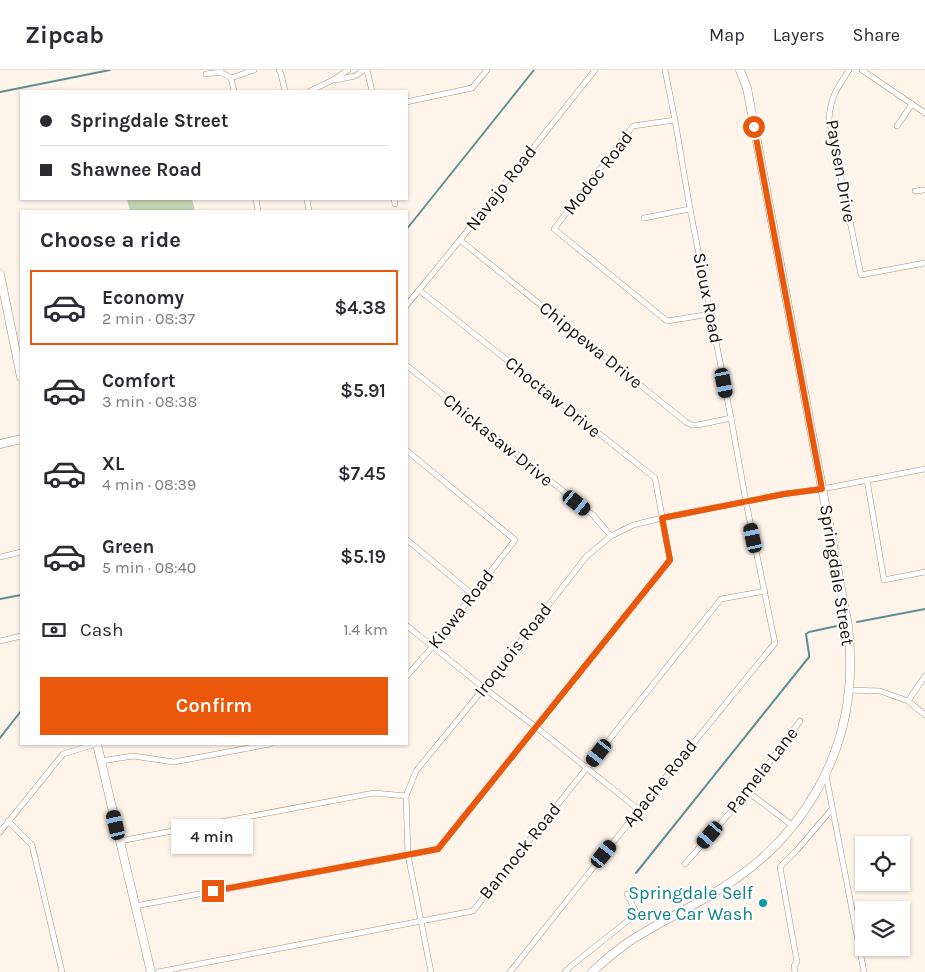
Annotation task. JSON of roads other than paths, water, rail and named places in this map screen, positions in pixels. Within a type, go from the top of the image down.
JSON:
[{"type":"main road","name":"Springdale Street","points":[[592,972],[629,942],[726,886],[760,861],[777,845],[793,826],[826,775],[844,719],[850,658],[848,626],[747,88],[740,70]]},
{"type":"main road","points":[[0,274],[20,372]]},
{"type":"main road","points":[[0,444],[20,439]]},
{"type":"main road","points":[[96,745],[151,972]]},
{"type":"street","points":[[231,78],[254,70]]},
{"type":"street","points":[[279,70],[286,90]]},
{"type":"street","points":[[312,90],[334,80],[348,70]]},
{"type":"street","points":[[334,80],[355,76],[365,70],[372,90]]},
{"type":"street","points":[[408,102],[472,88],[487,70]]},
{"type":"street","name":"Navajo Road","points":[[408,304],[595,70]]},
{"type":"street","name":"Sioux Road","points":[[665,70],[746,502],[775,643]]},
{"type":"street","name":"Paysen Drive","points":[[849,70],[830,104],[829,119],[861,275],[925,263]]},
{"type":"street","points":[[862,70],[925,113]]},
{"type":"street","points":[[206,74],[221,72],[231,78],[234,90]]},
{"type":"street","points":[[897,126],[912,104]]},
{"type":"street","name":"Modoc Road","points":[[675,120],[633,126],[554,229],[667,321],[711,314]]},
{"type":"street","points":[[915,190],[925,190]]},
{"type":"street","points":[[644,218],[690,209]]},
{"type":"street","name":"Chippewa Drive","points":[[460,240],[686,422],[698,425],[731,418]]},
{"type":"street","name":"Choctaw Drive","points":[[135,906],[438,849],[670,560],[655,478],[419,290]]},
{"type":"street","name":"Chickasaw Drive","points":[[408,367],[593,515],[611,536]]},
{"type":"street","name":"Kiowa Road","points":[[408,452],[515,540],[433,646],[408,675]]},
{"type":"street","name":"Iroquois Road","points":[[406,796],[416,771],[484,688],[586,557],[611,536],[634,525],[662,518],[925,469]]},
{"type":"street","points":[[866,480],[884,580],[925,572]]},
{"type":"street","points":[[408,541],[472,594]]},
{"type":"street","points":[[0,557],[20,552]]},
{"type":"street","name":"Bannock Road","points":[[158,972],[473,911],[720,599],[765,591]]},
{"type":"street","points":[[408,627],[638,810]]},
{"type":"street","points":[[0,641],[20,636]]},
{"type":"street","name":"Apache Road","points":[[510,972],[638,810],[775,643]]},
{"type":"street","points":[[908,701],[925,676]]},
{"type":"street","points":[[848,690],[880,691],[908,701],[925,715]]},
{"type":"street","name":"Pamela Lane","points":[[685,864],[748,792],[800,721]]},
{"type":"street","points":[[0,832],[64,754],[93,745]]},
{"type":"street","points":[[101,762],[133,756],[174,762],[265,745]]},
{"type":"street","points":[[826,775],[864,972]]},
{"type":"street","points":[[748,792],[793,826]]},
{"type":"street","points":[[120,841],[374,793],[406,796],[408,855],[430,972]]},
{"type":"street","points":[[795,972],[794,966],[798,962],[780,867],[832,809]]},
{"type":"street","points":[[8,821],[32,845],[62,972]]},
{"type":"street","points":[[565,972],[635,915],[636,912],[627,894]]},
{"type":"waterway","points":[[0,92],[110,70]]},
{"type":"waterway","points":[[408,228],[534,70]]},
{"type":"waterway","points":[[0,599],[20,595]]},
{"type":"waterway","points":[[857,622],[925,609]]},
{"type":"waterway","points":[[636,873],[809,657],[806,634],[837,626]]},
{"type":"waterway","points":[[0,738],[20,712]]},
{"type":"place","name":"Springdale Self Serve Car Wash","points":[[763,903]]}]
